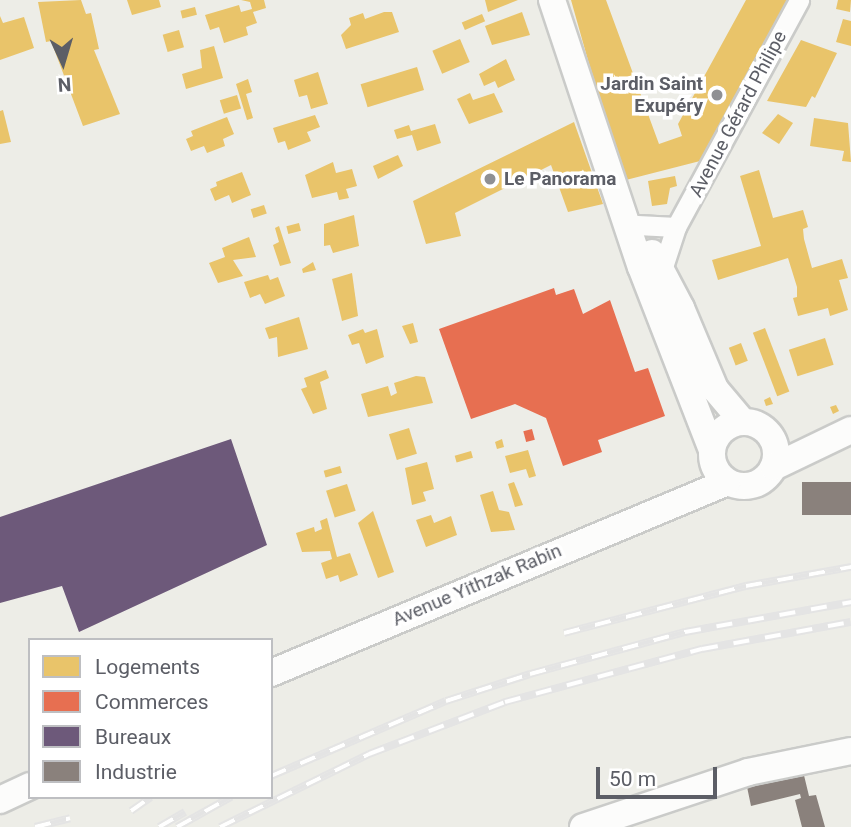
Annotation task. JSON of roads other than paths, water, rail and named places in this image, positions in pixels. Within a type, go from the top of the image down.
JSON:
[{"type":"street","points":[[552,0],[662,319],[712,454],[727,482],[749,486],[759,483],[774,467],[814,444],[851,430]]},
{"type":"street","name":"Avenue Gérard Philipe","points":[[660,270],[676,227],[799,0]]},
{"type":"street","points":[[620,198],[660,270],[715,389],[743,422]]},
{"type":"street","points":[[637,225],[659,230],[676,227]]},
{"type":"street","points":[[660,270],[662,319]]},
{"type":"street","points":[[712,454],[722,430],[743,422],[755,424],[772,438],[814,444]]},
{"type":"street","points":[[772,438],[774,467]]},
{"type":"street","name":"Avenue Yithzak Rabin","points":[[682,498],[712,454]]},
{"type":"street","name":"Avenue Yithzak Rabin","points":[[273,672],[649,516],[682,498],[727,482]]},
{"type":"street","points":[[583,827],[748,772],[851,751]]},
{"type":"street","points":[[0,800],[28,787]]},
{"type":"railway","points":[[564,633],[746,586],[851,567]]},
{"type":"railway","points":[[273,775],[446,701],[530,674],[685,632],[851,602]]},
{"type":"railway","points":[[220,827],[369,754],[505,702],[702,649],[851,622]]},
{"type":"railway","points":[[131,811],[148,799]]},
{"type":"railway","points":[[177,827],[227,799]]},
{"type":"railway","points":[[159,827],[185,812]]},
{"type":"railway","points":[[35,827],[70,818]]},
{"type":"place","name":"Jardin Saint Exupéry","points":[[717,95]]},
{"type":"place","name":"Le Panorama","points":[[490,179]]}]
